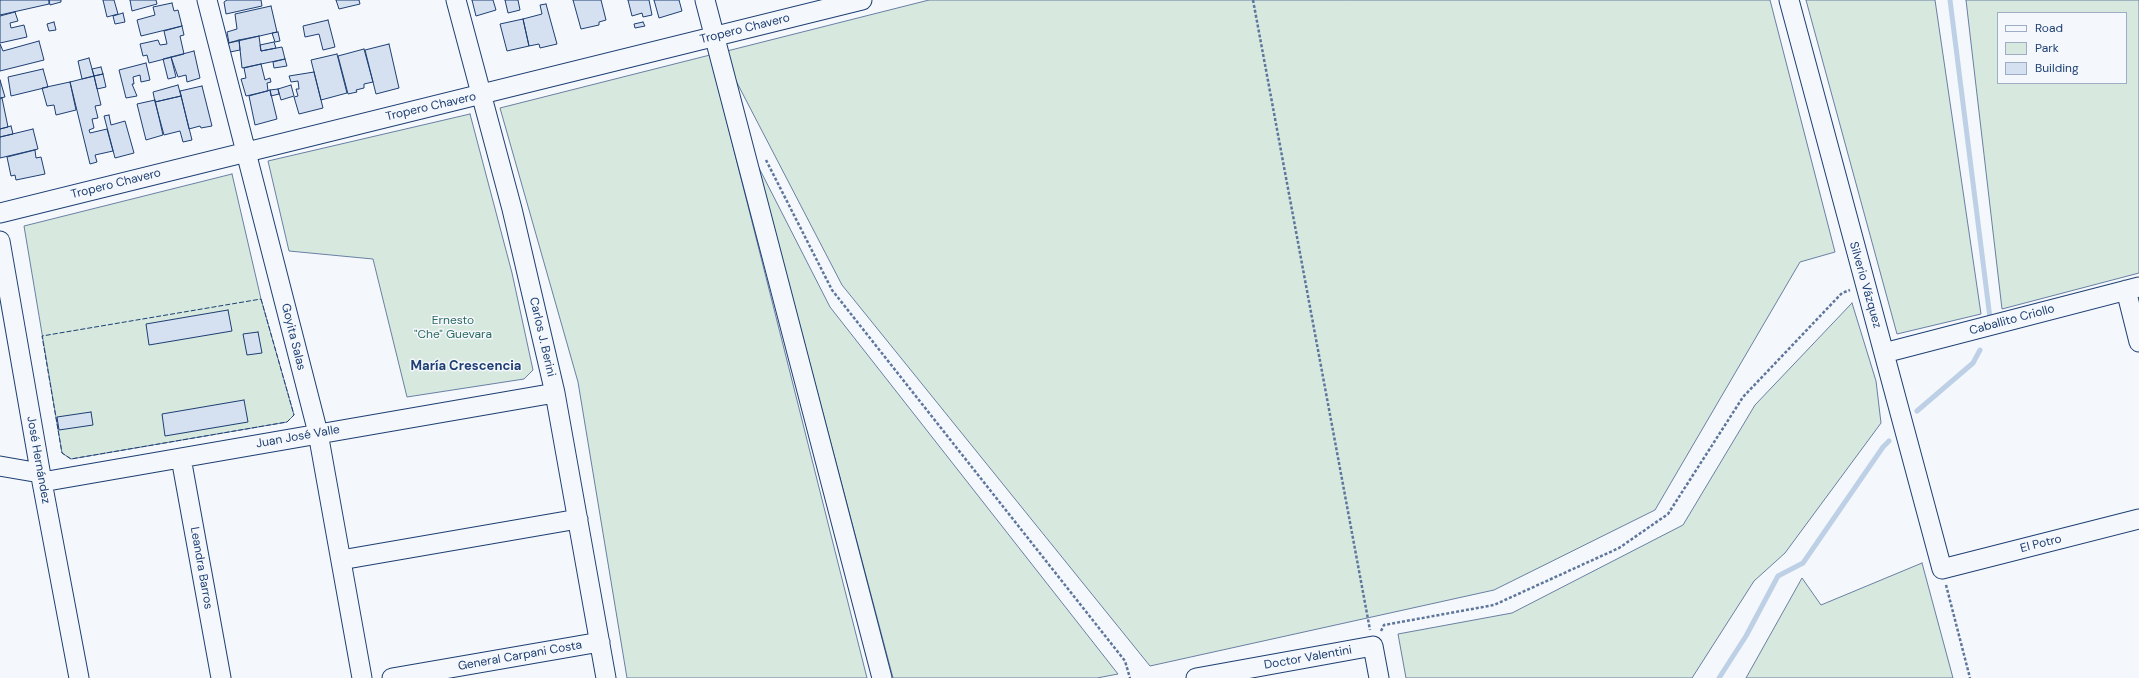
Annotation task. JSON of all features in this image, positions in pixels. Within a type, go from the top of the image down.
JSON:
[{"type":"street","name":"Goyita Salas","points":[[207,0],[318,433],[362,678]]},
{"type":"street","name":"Carlos J. Berini","points":[[456,0],[512,209],[555,393],[606,678]]},
{"type":"street","points":[[705,0],[882,678]]},
{"type":"street","name":"Tropero Chavero","points":[[0,213],[862,0]]},
{"type":"street","name":"Silverio Vázquez","points":[[1789,0],[1864,285],[1884,353],[1942,569]]},
{"type":"street","name":"José Hernández","points":[[0,240],[41,478],[79,678]]},
{"type":"street","points":[[2132,289],[2139,342]]},
{"type":"street","name":"Caballito Criollo","points":[[1884,353],[2132,289]]},
{"type":"street","name":"Juan José Valle","points":[[0,466],[41,478],[182,458],[318,433],[555,393]]},
{"type":"street","name":"Leandra Barros","points":[[182,458],[221,678]]},
{"type":"street","points":[[341,560],[578,519]]},
{"type":"street","name":"El Potro","points":[[1942,569],[2139,519]]},
{"type":"street","name":"General Carpani Costa","points":[[392,678],[600,642]]},
{"type":"street","points":[[1373,646],[1379,678]]},
{"type":"street","name":"Doctor Valentini","points":[[1196,678],[1373,646]]},
{"type":"path","points":[[1253,0],[1373,646]]},
{"type":"path","points":[[764,155],[832,290],[1125,661],[1130,678]]},
{"type":"path","points":[[1373,646],[1384,625],[1494,605],[1619,548],[1668,514],[1743,397],[1842,293],[1864,285]]},
{"type":"path","points":[[1942,569],[1970,678]]},
{"type":"green space","points":[[929,0],[1770,0],[1835,252],[1800,262],[1655,510],[1494,590],[1150,666],[842,285],[734,77],[727,51]]},
{"type":"green space","points":[[1806,0],[1935,0],[1981,314],[1897,334]]},
{"type":"green space","points":[[1966,0],[2139,0],[2139,273],[2002,309]]},
{"type":"green space","points":[[710,55],[867,678],[627,678],[578,382],[500,108]]},
{"type":"green space","name":"Ernesto \"Che\" Guevara","points":[[470,114],[512,273],[533,370],[524,379],[407,397],[373,259],[289,251],[268,161]]},
{"type":"green space","points":[[757,164],[830,307],[1118,674],[1097,678],[893,678]]},
{"type":"green space","points":[[232,174],[261,299],[294,415],[287,422],[71,459],[62,453],[24,226]]},
{"type":"green space","points":[[1852,303],[1876,381],[1881,423],[1785,553],[1754,581],[1692,678],[1406,678],[1398,634],[1512,613],[1683,525],[1755,405]]},
{"type":"green space","points":[[1922,563],[1953,678],[1746,678],[1802,578],[1821,605]]},
{"type":"building","points":[[0,0],[49,0],[49,4],[0,15]]},
{"type":"building","points":[[49,0],[61,0],[61,2],[50,5]]},
{"type":"building","points":[[103,0],[114,0],[118,14],[107,17]]},
{"type":"building","points":[[130,0],[156,0],[157,4],[132,11]]},
{"type":"building","points":[[227,0],[261,0],[262,6],[226,14],[224,2]]},
{"type":"building","points":[[336,0],[359,0],[360,4],[339,9]]},
{"type":"building","points":[[472,0],[493,0],[496,10],[476,16]]},
{"type":"building","points":[[505,0],[518,0],[520,10],[508,13]]},
{"type":"building","points":[[573,0],[601,0],[606,20],[599,22],[599,25],[581,29]]},
{"type":"building","points":[[628,0],[649,0],[652,15],[643,17],[642,13],[632,16]]},
{"type":"building","points":[[654,0],[679,0],[682,11],[659,18]]},
{"type":"building","points":[[172,3],[174,11],[178,10],[182,26],[141,36],[137,20],[155,15],[153,7]]},
{"type":"building","points":[[546,4],[557,44],[540,48],[539,44],[529,46],[523,19],[542,14],[540,5]]},
{"type":"building","points":[[271,6],[277,32],[229,43],[227,32],[237,29],[235,14]]},
{"type":"building","points":[[15,12],[18,21],[10,23],[11,28],[24,25],[27,37],[0,43],[0,16]]},
{"type":"building","points":[[123,13],[125,22],[115,24],[113,16]]},
{"type":"building","points":[[523,19],[529,46],[507,51],[500,24]]},
{"type":"building","points":[[328,20],[335,47],[323,50],[319,34],[305,37],[303,26]]},
{"type":"building","points":[[54,22],[56,30],[49,31],[47,24]]},
{"type":"building","points":[[643,22],[645,26],[635,28],[634,24]]},
{"type":"building","points":[[182,26],[184,35],[180,36],[184,54],[149,63],[147,55],[143,56],[140,44],[158,40],[160,45],[167,44],[164,31]]},
{"type":"building","points":[[278,32],[280,41],[275,42],[272,33]]},
{"type":"building","points":[[259,36],[261,51],[282,47],[285,59],[242,68],[239,40]]},
{"type":"building","points":[[239,40],[240,50],[230,52],[228,43]]},
{"type":"building","points":[[39,41],[44,60],[0,71],[0,44],[3,51]]},
{"type":"building","points":[[274,42],[276,48],[261,51],[260,45]]},
{"type":"building","points":[[389,44],[399,88],[376,94],[365,50]]},
{"type":"building","points":[[364,49],[373,82],[364,84],[364,88],[356,90],[357,92],[348,94],[338,56]]},
{"type":"building","points":[[194,51],[200,78],[187,82],[186,75],[178,77],[171,57]]},
{"type":"building","points":[[337,54],[347,93],[321,100],[311,60]]},
{"type":"building","points":[[171,57],[176,77],[168,79],[163,59]]},
{"type":"building","points":[[89,58],[94,76],[82,79],[78,61]]},
{"type":"building","points":[[285,59],[287,66],[274,68],[273,62]]},
{"type":"building","points":[[146,63],[150,80],[141,82],[140,75],[133,77],[134,84],[132,84],[137,96],[126,98],[119,70]]},
{"type":"building","points":[[261,64],[265,80],[270,78],[271,82],[267,83],[268,91],[246,96],[241,79],[246,78],[244,68]]},
{"type":"building","points":[[101,67],[103,74],[94,76],[92,69]]},
{"type":"building","points":[[43,69],[48,87],[11,96],[8,77]]},
{"type":"building","points":[[314,72],[323,108],[299,114],[294,97],[298,96],[296,89],[299,89],[298,81],[291,82],[289,76]]},
{"type":"building","points":[[103,74],[106,87],[97,89],[94,76]]},
{"type":"building","points":[[94,76],[101,105],[95,106],[98,118],[92,119],[94,128],[89,130],[90,133],[107,129],[113,151],[95,155],[97,162],[90,164],[70,82]]},
{"type":"building","points":[[0,80],[5,97],[0,98]]},
{"type":"building","points":[[70,82],[76,110],[56,115],[54,105],[47,106],[42,88]]},
{"type":"building","points":[[178,85],[181,96],[155,102],[153,92]]},
{"type":"building","points":[[291,85],[294,96],[281,100],[278,89]]},
{"type":"building","points":[[202,86],[212,126],[201,128],[200,126],[189,129],[180,91]]},
{"type":"building","points":[[278,89],[279,94],[271,96],[270,90]]},
{"type":"building","points":[[270,90],[277,119],[255,125],[249,96]]},
{"type":"building","points":[[181,96],[192,140],[183,142],[180,131],[164,135],[155,102]]},
{"type":"building","points":[[2,98],[8,127],[0,129],[0,99]]},
{"type":"building","points":[[155,100],[163,135],[146,140],[137,104]]},
{"type":"building","points":[[109,115],[111,125],[125,121],[134,153],[115,158],[104,116]]},
{"type":"building","points":[[11,126],[13,134],[0,137],[0,129]]},
{"type":"building","points":[[33,129],[38,149],[0,158],[0,137]]},
{"type":"building","points":[[35,150],[36,158],[41,157],[45,174],[16,180],[15,175],[11,176],[7,157]]},
{"type":"building","points":[[228,310],[232,331],[149,345],[146,324]]},
{"type":"building","points":[[258,332],[262,353],[247,355],[243,334]]},
{"type":"building","points":[[244,400],[248,422],[165,436],[162,414]]},
{"type":"building","points":[[91,412],[93,425],[59,430],[57,417]]},
{"type":"waterway","points":[[1950,0],[1990,318]]},
{"type":"waterway","points":[[1917,411],[1973,363],[1980,350]]},
{"type":"waterway","points":[[1719,678],[1746,636],[1778,576],[1803,563],[1883,447],[1889,441]]},
{"type":"fence","points":[[261,299],[294,415],[287,422],[71,459],[62,453],[42,336],[261,299]]},
{"type":"district","name":"María Crescencia","points":[[466,367]]}]
